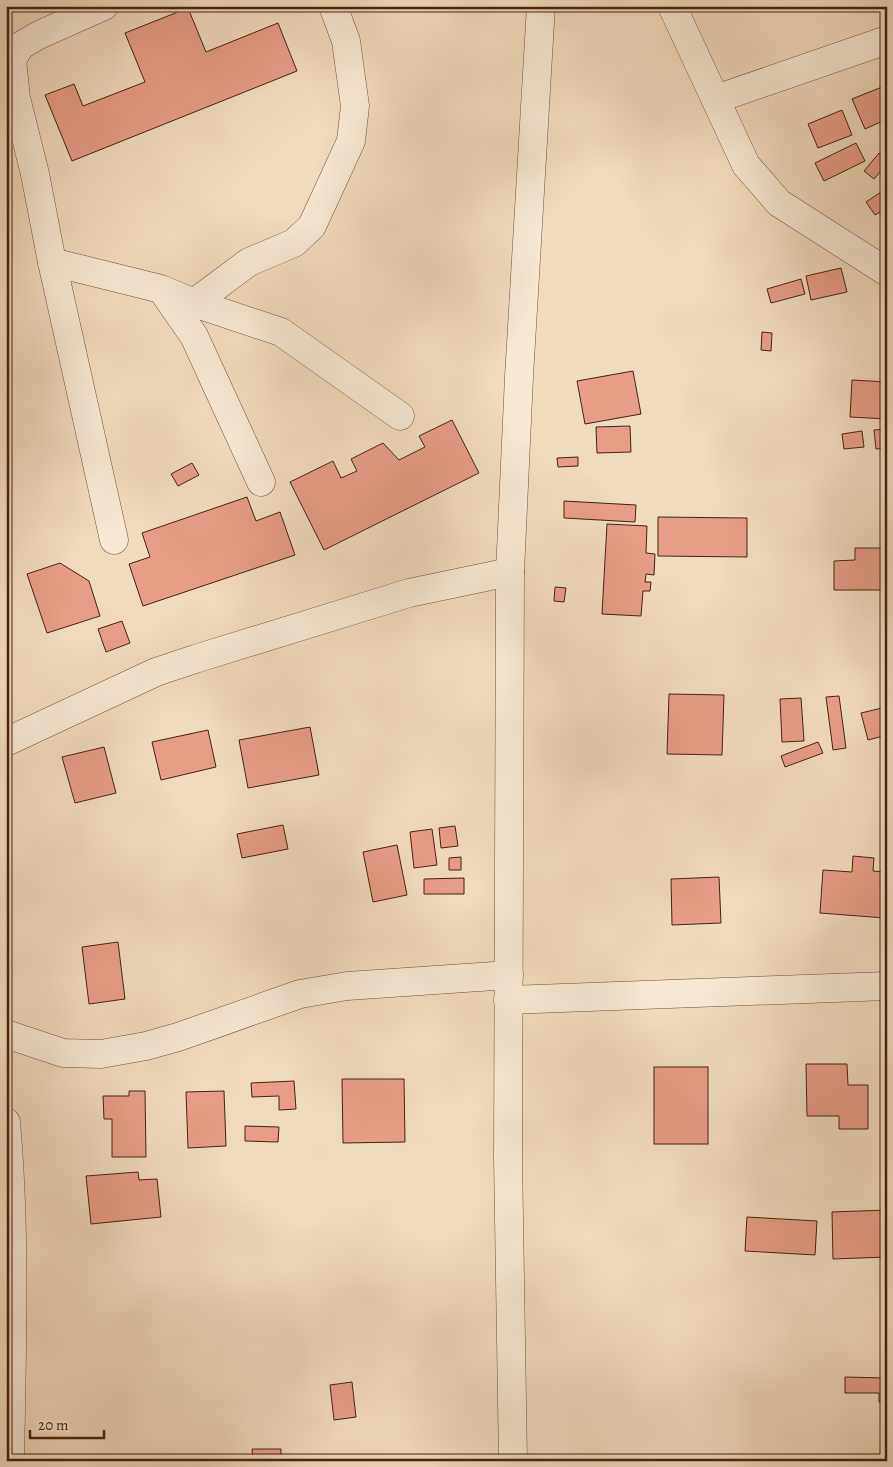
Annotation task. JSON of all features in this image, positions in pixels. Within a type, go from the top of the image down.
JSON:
[{"type":"street","points":[[104,6],[38,34],[20,46],[12,60],[16,98],[35,174],[52,262],[114,540]]},
{"type":"street","points":[[194,303],[250,262],[294,243],[312,226],[351,141],[355,106],[346,41],[334,6]]},
{"type":"street","points":[[513,1461],[508,1158],[510,572],[519,377],[541,6]]},
{"type":"street","points":[[672,6],[746,165],[779,203],[887,272]]},
{"type":"street","points":[[716,99],[887,40]]},
{"type":"street","points":[[52,262],[161,289],[194,303],[281,332],[400,416]]},
{"type":"street","points":[[161,289],[194,336],[261,482]]},
{"type":"street","points":[[6,742],[164,670],[409,593],[510,572]]},
{"type":"street","points":[[6,1034],[63,1053],[101,1054],[146,1046],[178,1037],[300,994],[347,986],[887,986]]},
{"type":"street","points":[[6,1122],[10,1173],[12,1369],[10,1461]]},
{"type":"building","points":[[188,8],[206,52],[278,23],[297,71],[72,161],[45,95],[74,84],[83,106],[145,82],[125,33]]},
{"type":"building","points":[[887,85],[887,119],[865,129],[852,99]]},
{"type":"building","points":[[842,110],[852,135],[818,148],[808,124]]},
{"type":"building","points":[[856,143],[865,161],[824,181],[815,163]]},
{"type":"building","points":[[879,153],[887,159],[887,164],[874,179],[864,171]]},
{"type":"building","points":[[887,188],[887,208],[875,215],[866,202]]},
{"type":"building","points":[[841,268],[847,292],[811,300],[806,276]]},
{"type":"building","points":[[801,279],[805,294],[771,303],[767,289]]},
{"type":"building","points":[[762,332],[772,333],[771,351],[761,350]]},
{"type":"building","points":[[633,371],[641,414],[585,424],[577,381]]},
{"type":"building","points":[[852,380],[887,382],[887,419],[850,417]]},
{"type":"building","points":[[452,420],[479,473],[324,550],[290,482],[333,461],[341,478],[357,471],[351,459],[383,443],[399,460],[425,447],[419,436]]},
{"type":"building","points":[[630,426],[631,452],[597,453],[596,427]]},
{"type":"building","points":[[887,429],[887,448],[876,449],[874,430]]},
{"type":"building","points":[[862,431],[864,447],[844,449],[842,434]]},
{"type":"building","points":[[578,457],[578,466],[558,467],[557,458]]},
{"type":"building","points":[[192,463],[199,475],[178,486],[171,474]]},
{"type":"building","points":[[247,497],[256,521],[280,512],[295,555],[143,606],[129,564],[150,557],[142,533]]},
{"type":"building","points":[[564,501],[636,505],[635,522],[564,518]]},
{"type":"building","points":[[658,517],[747,518],[747,557],[658,556]]},
{"type":"building","points":[[607,524],[647,526],[646,553],[655,554],[654,575],[646,574],[645,582],[651,582],[650,591],[643,591],[641,616],[602,614]]},
{"type":"building","points":[[855,548],[884,548],[885,590],[834,590],[834,561],[855,560]]},
{"type":"building","points":[[60,563],[89,581],[100,616],[47,633],[27,574]]},
{"type":"building","points":[[555,587],[566,588],[564,602],[554,601]]},
{"type":"building","points":[[122,621],[130,643],[106,652],[98,629]]},
{"type":"building","points":[[669,694],[724,695],[722,755],[667,754]]},
{"type":"building","points":[[839,696],[846,748],[833,750],[826,697]]},
{"type":"building","points":[[801,698],[804,741],[782,742],[780,699]]},
{"type":"building","points":[[886,707],[887,735],[868,740],[861,713]]},
{"type":"building","points":[[310,727],[319,775],[248,788],[239,740]]},
{"type":"building","points":[[208,730],[216,767],[161,780],[152,742]]},
{"type":"building","points":[[818,742],[823,753],[785,767],[781,756]]},
{"type":"building","points":[[104,747],[116,793],[75,803],[62,757]]},
{"type":"building","points":[[887,757],[887,777],[884,777]]},
{"type":"building","points":[[283,825],[288,849],[242,858],[237,834]]},
{"type":"building","points":[[455,826],[458,846],[441,848],[439,828]]},
{"type":"building","points":[[432,829],[437,865],[414,868],[410,832]]},
{"type":"building","points":[[397,845],[407,895],[373,902],[363,852]]},
{"type":"building","points":[[853,856],[874,858],[873,871],[887,872],[885,918],[820,913],[823,870],[852,872]]},
{"type":"building","points":[[461,857],[461,870],[449,870],[449,858]]},
{"type":"building","points":[[719,877],[721,923],[672,925],[671,879]]},
{"type":"building","points":[[464,878],[464,894],[424,894],[424,879]]},
{"type":"building","points":[[118,942],[125,999],[89,1004],[82,947]]},
{"type":"building","points":[[806,1064],[847,1064],[848,1085],[868,1085],[868,1129],[839,1129],[839,1116],[807,1116]]},
{"type":"building","points":[[654,1067],[708,1067],[708,1144],[654,1144]]},
{"type":"building","points":[[342,1079],[404,1079],[405,1142],[343,1143]]},
{"type":"building","points":[[294,1081],[296,1109],[279,1110],[279,1096],[252,1097],[251,1083]]},
{"type":"building","points":[[129,1091],[145,1091],[146,1157],[112,1157],[112,1119],[104,1119],[103,1096],[129,1096]]},
{"type":"building","points":[[224,1091],[226,1146],[188,1148],[186,1092]]},
{"type":"building","points":[[245,1126],[279,1127],[278,1142],[245,1141]]},
{"type":"building","points":[[138,1172],[139,1180],[157,1179],[161,1217],[91,1224],[86,1176]]},
{"type":"building","points":[[887,1210],[887,1257],[833,1259],[832,1212]]},
{"type":"building","points":[[747,1217],[817,1221],[815,1255],[745,1251]]},
{"type":"building","points":[[845,1377],[887,1378],[887,1402],[879,1402],[879,1393],[845,1393]]},
{"type":"building","points":[[352,1382],[356,1417],[334,1420],[330,1385]]},
{"type":"building","points":[[252,1449],[281,1449],[281,1461],[253,1461]]}]
